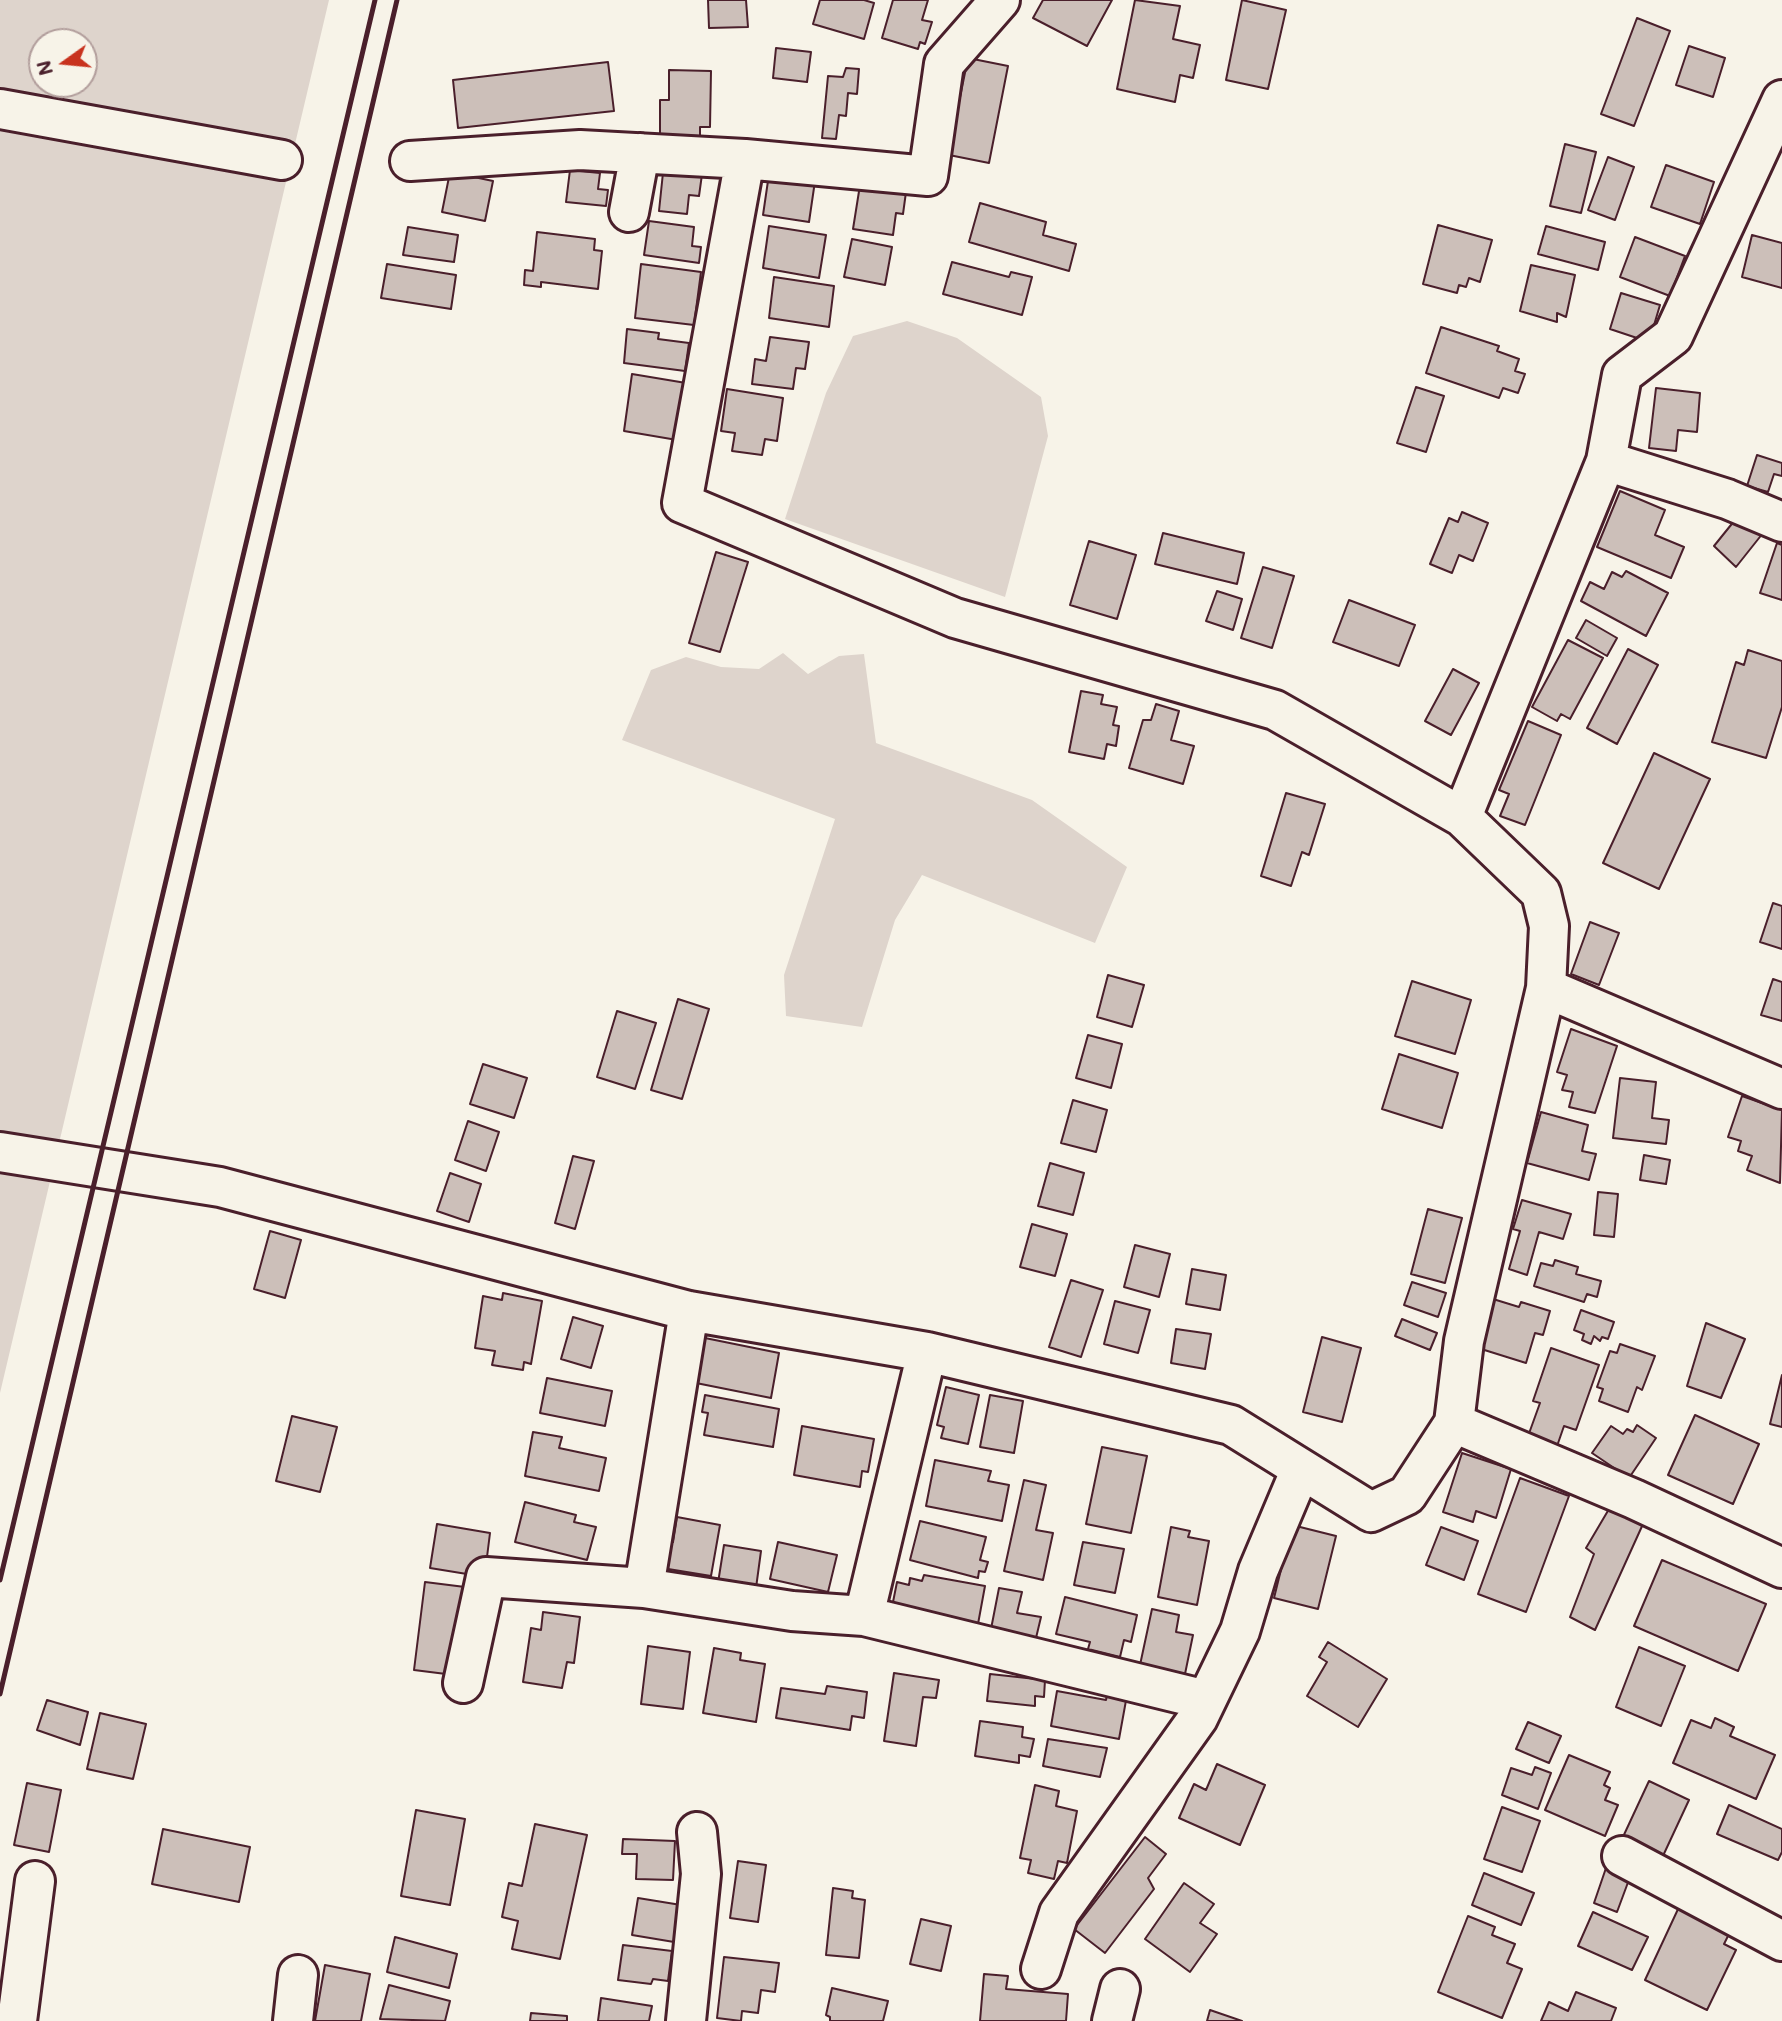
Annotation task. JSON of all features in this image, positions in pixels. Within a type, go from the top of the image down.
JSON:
[{"type":"street","points":[[410,161],[580,150],[745,159],[928,176],[944,64],[1000,0]]},
{"type":"street","points":[[1462,817],[1606,461],[1622,374],[1673,336],[1774,138],[1782,100]]},
{"type":"street","points":[[0,109],[282,160]]},
{"type":"street","points":[[629,212],[640,153]]},
{"type":"street","points":[[0,1152],[220,1187],[689,1311],[927,1352],[1231,1425],[1371,1512],[1407,1495],[1454,1423],[1464,1341],[1546,988],[1549,926],[1541,893],[1462,817],[1276,710],[955,618],[682,502],[745,159]]},
{"type":"street","points":[[1606,461],[1727,499],[1782,522]]},
{"type":"street","points":[[1546,988],[1782,1089]]},
{"type":"street","points":[[644,1588],[689,1311]]},
{"type":"street","points":[[864,1616],[927,1352]]},
{"type":"street","points":[[1454,1423],[1634,1499],[1782,1568]]},
{"type":"street","points":[[1041,1969],[1059,1913],[1198,1718],[1240,1631],[1258,1572],[1301,1469]]},
{"type":"street","points":[[463,1682],[486,1577],[644,1588],[792,1611],[864,1616],[1206,1700]]},
{"type":"street","points":[[686,2021],[701,1874],[697,1832]]},
{"type":"street","points":[[1622,1856],[1782,1941]]},
{"type":"street","points":[[17,2021],[35,1881]]},
{"type":"street","points":[[293,2021],[299,1975]]},
{"type":"shaded area","points":[[0,0],[329,0],[0,1393]]},
{"type":"shaded area","points":[[907,321],[957,338],[1041,397],[1048,436],[1005,597],[785,519],[826,393],[853,336]]},
{"type":"shaded area","points":[[783,653],[808,674],[839,656],[864,654],[876,743],[1032,800],[1127,867],[1095,943],[922,875],[895,920],[862,1027],[786,1016],[784,975],[835,819],[622,740],[651,670],[686,657],[721,667],[759,669]]},
{"type":"building","points":[[708,0],[746,0],[748,27],[709,28]]},
{"type":"building","points":[[820,0],[864,0],[874,3],[864,39],[813,24]]},
{"type":"building","points":[[893,0],[928,0],[922,20],[932,22],[925,44],[920,42],[918,49],[882,38]]},
{"type":"building","points":[[1043,0],[1112,0],[1087,46],[1033,18]]},
{"type":"building","points":[[1135,0],[1180,6],[1173,39],[1200,45],[1193,78],[1180,75],[1175,102],[1117,89]]},
{"type":"building","points":[[1242,0],[1286,10],[1268,89],[1226,80]]},
{"type":"building","points":[[1637,18],[1670,31],[1634,126],[1601,114]]},
{"type":"building","points":[[1689,46],[1725,58],[1713,97],[1676,85]]},
{"type":"building","points":[[776,48],[811,52],[807,82],[773,78]]},
{"type":"building","points":[[968,58],[1008,66],[989,163],[944,154],[954,101],[959,102]]},
{"type":"building","points":[[608,62],[614,111],[458,128],[453,80]]},
{"type":"building","points":[[846,68],[859,69],[857,94],[848,93],[846,116],[839,115],[836,139],[822,138],[828,76],[843,77]]},
{"type":"building","points":[[669,70],[711,71],[710,127],[700,127],[700,136],[660,135],[660,100],[669,100]]},
{"type":"building","points":[[1565,144],[1596,152],[1581,213],[1550,206]]},
{"type":"building","points":[[1608,157],[1634,167],[1615,220],[1588,210]]},
{"type":"building","points":[[664,163],[703,167],[699,196],[689,195],[687,214],[659,211]]},
{"type":"building","points":[[1666,165],[1714,182],[1700,224],[1651,207]]},
{"type":"building","points":[[570,170],[600,173],[598,189],[608,190],[606,206],[566,202]]},
{"type":"building","points":[[450,172],[493,181],[485,221],[442,212]]},
{"type":"building","points":[[769,174],[815,181],[809,222],[763,215]]},
{"type":"building","points":[[860,185],[906,192],[903,214],[896,213],[893,235],[853,229]]},
{"type":"building","points":[[980,203],[1046,222],[1043,235],[1076,244],[1069,271],[969,242]]},
{"type":"building","points":[[649,221],[694,227],[692,246],[701,247],[699,263],[644,255]]},
{"type":"building","points":[[1438,225],[1492,240],[1480,282],[1469,278],[1466,287],[1459,285],[1457,293],[1423,284]]},
{"type":"building","points":[[769,226],[826,235],[819,278],[763,268]]},
{"type":"building","points":[[1546,226],[1605,242],[1598,270],[1538,254]]},
{"type":"building","points":[[408,227],[458,235],[454,262],[403,255]]},
{"type":"building","points":[[537,232],[595,239],[594,250],[602,251],[598,289],[541,282],[541,287],[524,285],[525,270],[533,271]]},
{"type":"building","points":[[1752,235],[1782,243],[1782,288],[1742,277]]},
{"type":"building","points":[[1635,237],[1685,256],[1670,296],[1620,277]]},
{"type":"building","points":[[852,239],[892,247],[885,285],[844,277]]},
{"type":"building","points":[[952,262],[1009,277],[1011,272],[1032,277],[1022,315],[943,294]]},
{"type":"building","points":[[387,264],[456,275],[451,309],[381,298]]},
{"type":"building","points":[[641,264],[701,272],[694,325],[635,318]]},
{"type":"building","points":[[1531,265],[1575,275],[1566,317],[1557,313],[1557,322],[1520,311]]},
{"type":"building","points":[[774,277],[834,286],[829,327],[769,318]]},
{"type":"building","points":[[1621,293],[1660,305],[1649,342],[1610,329]]},
{"type":"building","points":[[1441,327],[1499,346],[1497,351],[1519,359],[1515,371],[1525,374],[1518,393],[1503,388],[1499,398],[1426,373]]},
{"type":"building","points":[[627,329],[659,333],[658,339],[689,343],[685,371],[624,363]]},
{"type":"building","points":[[770,337],[809,342],[805,369],[796,368],[793,389],[752,384],[755,359],[766,361]]},
{"type":"building","points":[[632,374],[686,383],[677,440],[624,431]]},
{"type":"building","points":[[1416,387],[1444,396],[1426,452],[1397,443]]},
{"type":"building","points":[[1656,388],[1700,393],[1697,432],[1678,430],[1676,451],[1649,448]]},
{"type":"building","points":[[727,389],[783,398],[777,441],[765,439],[762,455],[732,451],[735,433],[721,431]]},
{"type":"building","points":[[1757,455],[1782,463],[1782,476],[1774,474],[1768,492],[1747,486]]},
{"type":"building","points":[[1620,491],[1665,510],[1655,535],[1684,547],[1671,578],[1597,547]]},
{"type":"building","points":[[1462,512],[1488,523],[1473,561],[1459,555],[1452,573],[1430,564],[1449,518],[1458,522]]},
{"type":"building","points":[[1739,515],[1763,533],[1736,567],[1714,546]]},
{"type":"building","points":[[1163,533],[1244,553],[1237,584],[1155,564]]},
{"type":"building","points":[[1089,541],[1136,555],[1117,619],[1070,605]]},
{"type":"building","points":[[1777,543],[1782,545],[1782,600],[1760,593]]},
{"type":"building","points":[[716,552],[748,562],[720,652],[689,643]]},
{"type":"building","points":[[1263,567],[1294,576],[1272,648],[1241,638]]},
{"type":"building","points":[[1626,571],[1668,593],[1646,636],[1581,601],[1590,582],[1604,589],[1612,572],[1622,577]]},
{"type":"building","points":[[1217,591],[1242,599],[1233,630],[1206,621]]},
{"type":"building","points":[[1349,600],[1415,625],[1399,666],[1333,642]]},
{"type":"building","points":[[1586,620],[1617,638],[1607,656],[1576,638]]},
{"type":"building","points":[[1568,640],[1603,658],[1570,719],[1561,714],[1557,721],[1532,707]]},
{"type":"building","points":[[1628,649],[1658,665],[1617,744],[1587,728]]},
{"type":"building","points":[[1748,650],[1782,661],[1782,707],[1766,758],[1712,742],[1736,662],[1744,665]]},
{"type":"building","points":[[1453,669],[1479,683],[1451,735],[1425,721]]},
{"type":"building","points":[[1081,691],[1103,695],[1101,704],[1117,707],[1113,725],[1119,726],[1116,746],[1107,744],[1104,759],[1069,752]]},
{"type":"building","points":[[1156,704],[1179,711],[1171,740],[1194,746],[1183,784],[1129,768],[1143,720],[1151,720]]},
{"type":"building","points":[[1528,721],[1561,735],[1525,825],[1500,816],[1509,794],[1499,790]]},
{"type":"building","points":[[1654,753],[1710,779],[1659,889],[1603,863]]},
{"type":"building","points":[[1286,793],[1325,804],[1309,855],[1302,852],[1291,886],[1261,876]]},
{"type":"building","points":[[1773,903],[1782,906],[1782,949],[1760,942]]},
{"type":"building","points":[[1590,922],[1619,933],[1599,985],[1571,974]]},
{"type":"building","points":[[1108,975],[1144,985],[1132,1027],[1097,1017]]},
{"type":"building","points":[[1773,979],[1782,982],[1782,1021],[1761,1015]]},
{"type":"building","points":[[1412,981],[1471,1000],[1455,1054],[1395,1036]]},
{"type":"building","points":[[678,999],[709,1009],[682,1099],[651,1090]]},
{"type":"building","points":[[617,1011],[656,1023],[635,1089],[597,1077]]},
{"type":"building","points":[[1571,1029],[1617,1046],[1595,1113],[1569,1107],[1573,1092],[1562,1090],[1567,1075],[1557,1072]]},
{"type":"building","points":[[1088,1035],[1122,1044],[1111,1088],[1076,1078]]},
{"type":"building","points":[[1399,1054],[1458,1073],[1442,1128],[1382,1109]]},
{"type":"building","points":[[483,1064],[527,1078],[514,1118],[470,1104]]},
{"type":"building","points":[[1620,1078],[1656,1082],[1652,1118],[1669,1120],[1666,1144],[1613,1138]]},
{"type":"building","points":[[1742,1096],[1782,1110],[1780,1183],[1747,1170],[1752,1156],[1738,1151],[1741,1141],[1728,1137]]},
{"type":"building","points":[[1073,1100],[1107,1110],[1096,1152],[1061,1143]]},
{"type":"building","points":[[1541,1112],[1588,1125],[1582,1151],[1596,1154],[1589,1180],[1527,1163]]},
{"type":"building","points":[[468,1121],[499,1132],[486,1171],[455,1160]]},
{"type":"building","points":[[1644,1155],[1670,1160],[1666,1184],[1640,1180]]},
{"type":"building","points":[[573,1156],[594,1161],[575,1229],[555,1223]]},
{"type":"building","points":[[1050,1163],[1084,1173],[1073,1215],[1038,1206]]},
{"type":"building","points":[[450,1173],[481,1184],[469,1222],[437,1211]]},
{"type":"building","points":[[1598,1192],[1618,1194],[1614,1237],[1594,1235]]},
{"type":"building","points":[[1522,1200],[1571,1214],[1563,1239],[1539,1232],[1527,1275],[1509,1269],[1520,1231],[1513,1229]]},
{"type":"building","points":[[1428,1209],[1462,1218],[1445,1283],[1411,1274]]},
{"type":"building","points":[[1032,1224],[1067,1234],[1055,1276],[1020,1267]]},
{"type":"building","points":[[270,1231],[301,1240],[285,1298],[254,1289]]},
{"type":"building","points":[[1135,1245],[1170,1254],[1159,1297],[1124,1287]]},
{"type":"building","points":[[1555,1260],[1578,1267],[1576,1274],[1601,1281],[1597,1297],[1587,1294],[1584,1302],[1534,1286],[1541,1263],[1553,1266]]},
{"type":"building","points":[[1192,1269],[1226,1275],[1220,1310],[1186,1304]]},
{"type":"building","points":[[1071,1280],[1103,1290],[1081,1357],[1049,1347]]},
{"type":"building","points":[[1412,1282],[1446,1293],[1438,1317],[1404,1305]]},
{"type":"building","points":[[503,1293],[542,1301],[531,1364],[524,1362],[523,1370],[492,1365],[495,1351],[475,1348],[483,1296],[502,1300]]},
{"type":"building","points":[[1493,1299],[1519,1307],[1521,1302],[1550,1311],[1543,1335],[1535,1333],[1526,1363],[1478,1348]]},
{"type":"building","points":[[1115,1301],[1150,1310],[1138,1353],[1104,1344]]},
{"type":"building","points":[[1581,1310],[1614,1322],[1608,1339],[1602,1337],[1600,1341],[1594,1336],[1591,1344],[1582,1340],[1584,1334],[1574,1330]]},
{"type":"building","points":[[573,1317],[603,1326],[591,1368],[561,1359]]},
{"type":"building","points":[[1402,1319],[1437,1333],[1430,1350],[1395,1336]]},
{"type":"building","points":[[1706,1323],[1745,1339],[1721,1398],[1687,1386]]},
{"type":"building","points":[[1176,1329],[1211,1334],[1205,1369],[1171,1363]]},
{"type":"building","points":[[1322,1337],[1361,1348],[1342,1422],[1303,1412]]},
{"type":"building","points":[[705,1338],[779,1353],[771,1398],[696,1383]]},
{"type":"building","points":[[1620,1344],[1655,1356],[1642,1390],[1637,1387],[1628,1412],[1599,1401],[1603,1389],[1597,1387],[1610,1351],[1617,1353]]},
{"type":"building","points":[[1551,1348],[1599,1365],[1576,1430],[1564,1426],[1556,1449],[1527,1439],[1540,1403],[1533,1401]]},
{"type":"building","points":[[1782,1375],[1782,1427],[1770,1424]]},
{"type":"building","points":[[547,1378],[612,1391],[605,1426],[540,1413]]},
{"type":"building","points":[[946,1387],[979,1395],[968,1444],[941,1438],[944,1427],[937,1425]]},
{"type":"building","points":[[705,1395],[779,1409],[773,1447],[704,1435],[708,1413],[702,1412]]},
{"type":"building","points":[[990,1395],[1023,1401],[1014,1453],[980,1447]]},
{"type":"building","points":[[1695,1415],[1759,1444],[1733,1504],[1668,1475]]},
{"type":"building","points":[[292,1416],[337,1427],[320,1492],[276,1481]]},
{"type":"building","points":[[1637,1425],[1656,1438],[1629,1478],[1592,1453],[1611,1426],[1623,1434],[1627,1429],[1633,1432]]},
{"type":"building","points":[[802,1426],[874,1439],[868,1472],[862,1471],[860,1487],[794,1475]]},
{"type":"building","points":[[533,1432],[562,1437],[559,1448],[606,1458],[599,1491],[525,1476]]},
{"type":"building","points":[[1102,1447],[1147,1456],[1131,1533],[1086,1524]]},
{"type":"building","points":[[1462,1453],[1511,1469],[1496,1518],[1476,1511],[1473,1522],[1443,1512]]},
{"type":"building","points":[[935,1460],[991,1471],[988,1481],[1009,1485],[1002,1521],[926,1506]]},
{"type":"building","points":[[1520,1478],[1569,1496],[1526,1612],[1478,1594]]},
{"type":"building","points":[[1024,1480],[1046,1485],[1036,1530],[1053,1533],[1043,1580],[1004,1571]]},
{"type":"building","points":[[525,1502],[576,1515],[574,1522],[596,1527],[587,1560],[515,1542]]},
{"type":"building","points":[[1609,1509],[1643,1524],[1595,1630],[1570,1617],[1594,1554],[1586,1548]]},
{"type":"building","points":[[677,1517],[720,1525],[711,1576],[662,1568],[666,1541],[673,1542]]},
{"type":"building","points":[[920,1521],[986,1537],[980,1560],[988,1562],[985,1572],[979,1571],[978,1578],[910,1560]]},
{"type":"building","points":[[437,1524],[490,1533],[486,1565],[473,1575],[430,1568]]},
{"type":"building","points":[[1292,1525],[1336,1536],[1318,1609],[1274,1598]]},
{"type":"building","points":[[1171,1527],[1190,1531],[1188,1537],[1209,1541],[1197,1605],[1158,1597]]},
{"type":"building","points":[[1441,1527],[1478,1541],[1464,1580],[1426,1565]]},
{"type":"building","points":[[778,1542],[837,1555],[828,1592],[770,1579]]},
{"type":"building","points":[[1083,1542],[1124,1549],[1115,1593],[1074,1585]]},
{"type":"building","points":[[724,1545],[761,1551],[756,1588],[718,1583]]},
{"type":"building","points":[[1662,1560],[1766,1604],[1738,1671],[1634,1626]]},
{"type":"building","points":[[924,1575],[985,1586],[978,1624],[892,1607],[897,1582],[909,1585],[910,1578],[922,1581]]},
{"type":"building","points":[[425,1582],[465,1587],[454,1675],[414,1670]]},
{"type":"building","points":[[999,1588],[1022,1592],[1017,1613],[1041,1617],[1036,1638],[991,1629]]},
{"type":"building","points":[[1065,1597],[1137,1615],[1131,1642],[1124,1640],[1120,1657],[1088,1649],[1090,1642],[1056,1634]]},
{"type":"building","points":[[1152,1609],[1179,1615],[1176,1632],[1193,1635],[1185,1674],[1140,1665]]},
{"type":"building","points":[[543,1612],[580,1617],[574,1663],[567,1662],[562,1688],[523,1682],[531,1628],[541,1630]]},
{"type":"building","points":[[1328,1642],[1387,1679],[1358,1727],[1307,1696],[1327,1662],[1319,1657]]},
{"type":"building","points":[[648,1646],[690,1652],[683,1709],[641,1704]]},
{"type":"building","points":[[1639,1647],[1685,1666],[1661,1726],[1616,1707]]},
{"type":"building","points":[[714,1648],[741,1653],[740,1660],[765,1664],[756,1722],[703,1713]]},
{"type":"building","points":[[894,1673],[939,1680],[936,1698],[923,1697],[916,1746],[884,1741]]},
{"type":"building","points":[[990,1674],[1045,1680],[1044,1697],[1035,1696],[1035,1706],[987,1701]]},
{"type":"building","points":[[827,1686],[867,1692],[864,1718],[852,1716],[850,1730],[776,1718],[781,1688],[825,1694]]},
{"type":"building","points":[[1057,1691],[1106,1700],[1108,1691],[1127,1695],[1119,1739],[1051,1726]]},
{"type":"building","points":[[47,1700],[88,1712],[80,1745],[37,1730]]},
{"type":"building","points":[[100,1713],[146,1724],[133,1779],[87,1769]]},
{"type":"building","points":[[1715,1718],[1734,1727],[1730,1736],[1775,1755],[1756,1799],[1673,1763],[1691,1720],[1711,1728]]},
{"type":"building","points":[[980,1721],[1023,1727],[1022,1737],[1034,1739],[1030,1757],[1019,1755],[1019,1763],[975,1756]]},
{"type":"building","points":[[1528,1722],[1561,1736],[1549,1763],[1516,1749]]},
{"type":"building","points":[[1048,1739],[1107,1748],[1100,1777],[1043,1766]]},
{"type":"building","points":[[1569,1755],[1610,1772],[1604,1785],[1610,1788],[1605,1800],[1618,1805],[1605,1836],[1545,1810]]},
{"type":"building","points":[[1217,1764],[1265,1785],[1240,1845],[1179,1818],[1194,1784],[1206,1790]]},
{"type":"building","points":[[1535,1767],[1551,1773],[1538,1809],[1502,1795],[1511,1768],[1532,1775]]},
{"type":"building","points":[[1649,1781],[1689,1800],[1662,1858],[1622,1839]]},
{"type":"building","points":[[27,1783],[61,1790],[49,1852],[14,1845]]},
{"type":"building","points":[[1035,1785],[1059,1791],[1056,1806],[1077,1811],[1067,1863],[1058,1861],[1054,1879],[1028,1873],[1031,1860],[1020,1858]]},
{"type":"building","points":[[1729,1805],[1782,1829],[1782,1852],[1778,1860],[1717,1834]]},
{"type":"building","points":[[1502,1807],[1540,1821],[1522,1872],[1484,1859]]},
{"type":"building","points":[[416,1810],[465,1819],[450,1905],[401,1896]]},
{"type":"building","points":[[535,1824],[587,1835],[560,1959],[512,1949],[518,1921],[502,1917],[509,1883],[522,1886]]},
{"type":"building","points":[[163,1829],[250,1847],[239,1902],[152,1884]]},
{"type":"building","points":[[1145,1837],[1166,1854],[1148,1878],[1154,1889],[1105,1953],[1074,1929]]},
{"type":"building","points":[[623,1839],[675,1841],[673,1880],[636,1879],[637,1854],[622,1854]]},
{"type":"building","points":[[738,1861],[766,1865],[758,1922],[730,1918]]},
{"type":"building","points":[[1606,1868],[1630,1877],[1617,1912],[1594,1903]]},
{"type":"building","points":[[1484,1873],[1534,1893],[1521,1925],[1472,1905]]},
{"type":"building","points":[[1184,1883],[1214,1904],[1200,1923],[1217,1934],[1190,1972],[1145,1939]]},
{"type":"building","points":[[833,1888],[853,1891],[852,1898],[865,1900],[859,1958],[826,1955]]},
{"type":"building","points":[[638,1898],[681,1905],[674,1942],[632,1935]]},
{"type":"building","points":[[1679,1907],[1730,1932],[1724,1944],[1736,1950],[1707,2010],[1645,1980]]},
{"type":"building","points":[[1593,1912],[1648,1937],[1632,1970],[1578,1946]]},
{"type":"building","points":[[1468,1916],[1495,1927],[1492,1935],[1515,1944],[1507,1963],[1522,1969],[1502,2018],[1438,1992]]},
{"type":"building","points":[[921,1919],[951,1926],[941,1971],[910,1964]]},
{"type":"building","points":[[395,1937],[457,1954],[449,1988],[387,1972]]},
{"type":"building","points":[[623,1945],[672,1951],[668,1981],[653,1979],[651,1984],[618,1980]]},
{"type":"building","points":[[724,1957],[779,1963],[775,1992],[761,1990],[758,2013],[742,2011],[741,2021],[717,2018]]},
{"type":"building","points":[[325,1965],[370,1974],[361,2021],[315,2021]]},
{"type":"building","points":[[984,1974],[1008,1976],[1006,1989],[1068,1994],[1066,2021],[980,2021]]},
{"type":"building","points":[[389,1985],[450,2001],[445,2021],[380,2019]]},
{"type":"building","points":[[832,1988],[888,2001],[883,2021],[830,2021],[830,2017],[826,2015]]},
{"type":"building","points":[[1576,1992],[1616,2008],[1611,2021],[1541,2021],[1549,2002],[1568,2011]]},
{"type":"building","points":[[601,1998],[652,2006],[649,2021],[598,2021]]},
{"type":"building","points":[[1210,2010],[1242,2021],[1207,2021]]},
{"type":"building","points":[[531,2013],[567,2016],[567,2021],[530,2021]]},
{"type":"railway","points":[[0,1580],[375,0]]},
{"type":"railway","points":[[0,1694],[397,0]]}]
